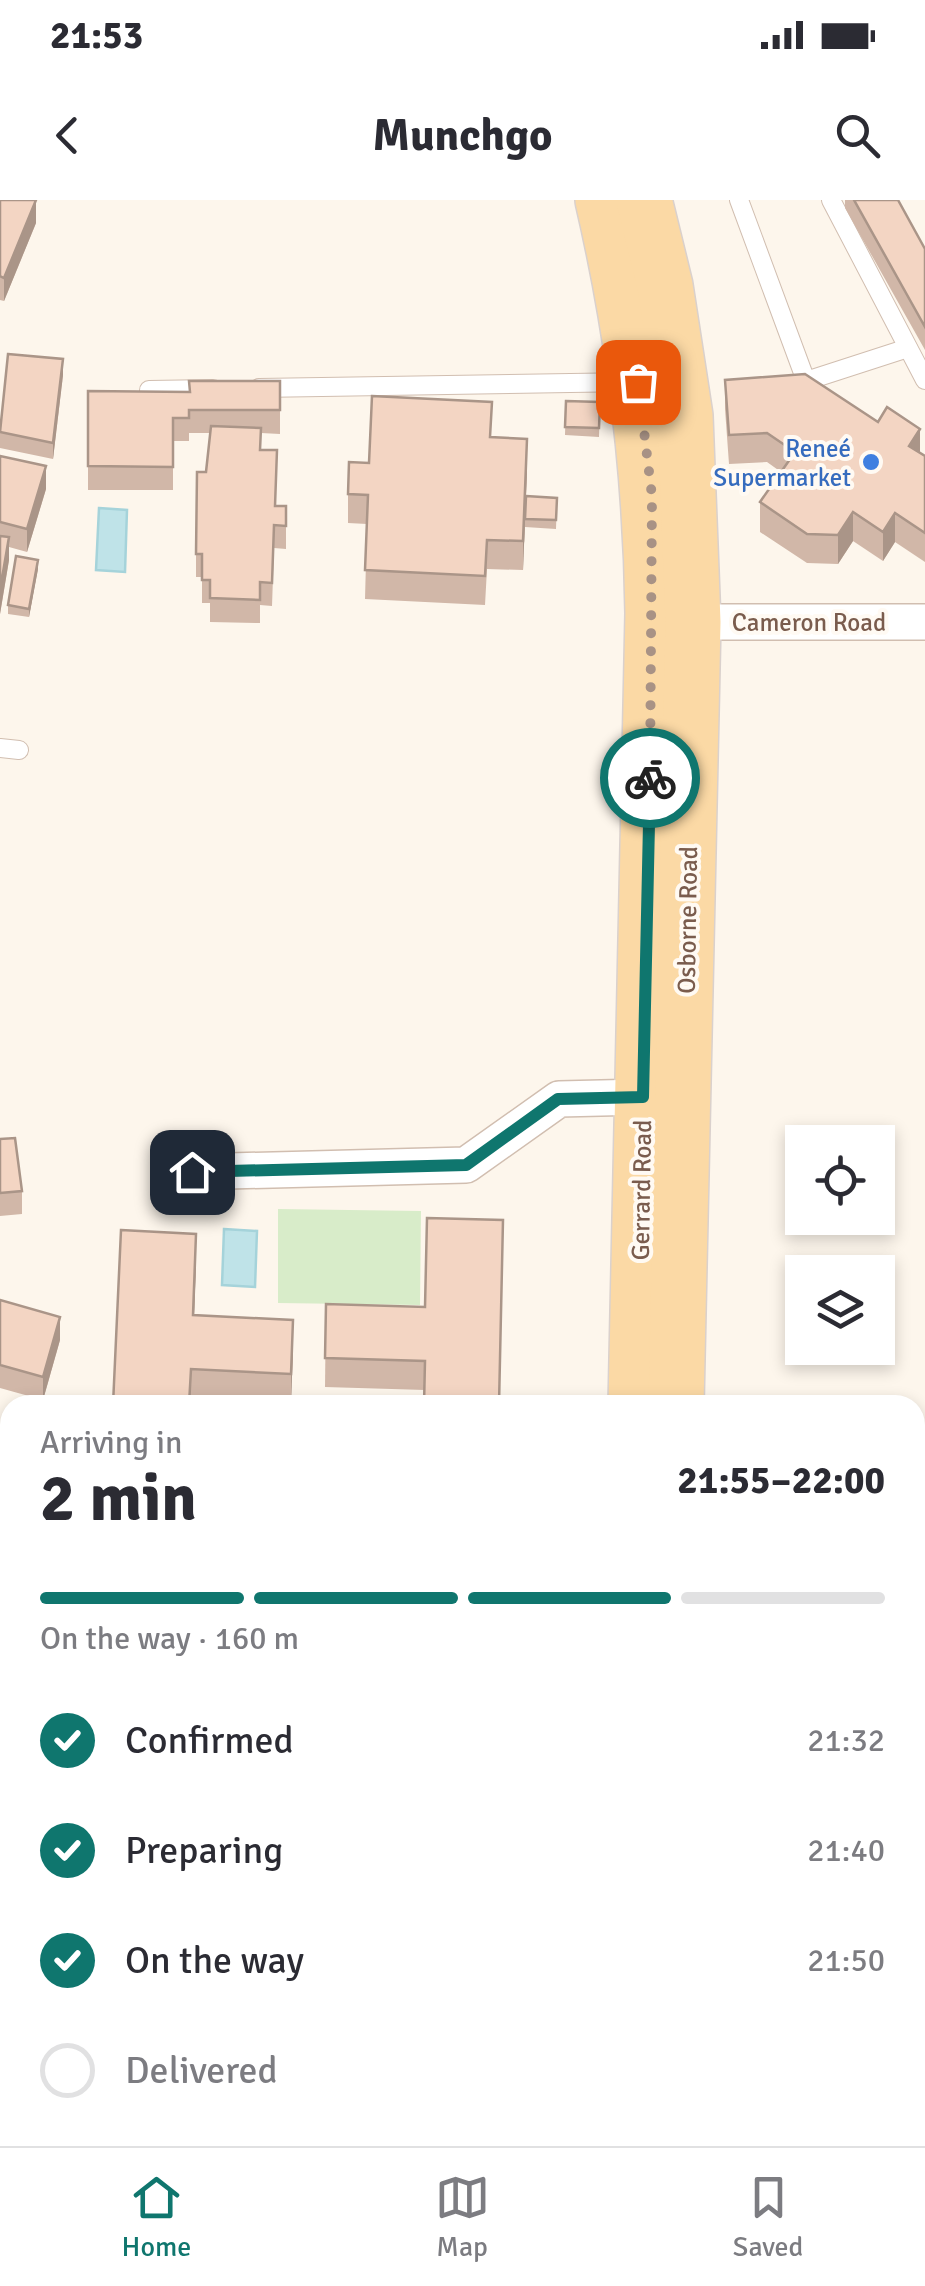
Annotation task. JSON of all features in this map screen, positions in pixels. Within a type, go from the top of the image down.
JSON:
[{"type":"main road","name":"Gerrard Road","points":[[603,200],[624,290],[652,496],[653,614],[636,1395]]},
{"type":"main road","name":"Osborne Road","points":[[644,200],[665,286],[685,416],[694,622],[676,1395]]},
{"type":"street","name":"Cameron Road","points":[[694,622],[925,622]]},
{"type":"street","points":[[192,1172],[466,1165],[558,1099],[643,1097]]},
{"type":"lane","points":[[738,200],[806,381],[908,348]]},
{"type":"lane","points":[[830,200],[925,380]]},
{"type":"lane","points":[[248,388],[638,382]]},
{"type":"lane","points":[[149,390],[228,389]]},
{"type":"lane","points":[[0,748],[20,750]]},
{"type":"green space","points":[[278,1209],[421,1211],[420,1305],[278,1303]]},
{"type":"water","points":[[99,508],[127,510],[125,572],[96,570]]},
{"type":"water","points":[[224,1229],[257,1231],[255,1287],[222,1285]]},
{"type":"building","points":[[0,200],[36,200],[4,278],[0,276]]},
{"type":"building","points":[[854,200],[898,200],[925,249],[925,327]]},
{"type":"building","points":[[8,354],[63,359],[53,443],[0,432]]},
{"type":"building","points":[[805,374],[878,422],[887,407],[920,429],[909,446],[925,456],[925,533],[895,513],[883,532],[853,512],[838,535],[807,534],[760,502],[795,452],[767,433],[729,435],[725,380]]},
{"type":"building","points":[[189,381],[280,381],[280,410],[189,410],[189,418],[173,418],[173,467],[88,466],[88,391],[190,392]]},
{"type":"building","points":[[372,396],[492,402],[490,437],[527,439],[523,541],[487,540],[485,576],[365,570],[368,495],[348,494],[349,462],[369,463]]},
{"type":"building","points":[[566,401],[600,402],[599,428],[565,427]]},
{"type":"building","points":[[211,426],[261,428],[260,450],[277,450],[275,506],[286,506],[286,526],[274,525],[272,583],[260,582],[260,600],[210,598],[210,580],[202,580],[202,554],[196,554],[197,472],[206,472]]},
{"type":"building","points":[[0,456],[46,466],[27,529],[0,522]]},
{"type":"building","points":[[526,496],[557,498],[556,520],[525,519]]},
{"type":"building","points":[[0,536],[9,537],[0,590]]},
{"type":"building","points":[[16,556],[38,560],[29,609],[8,605]]},
{"type":"building","points":[[15,1138],[22,1191],[0,1193],[0,1139]]},
{"type":"building","points":[[427,1218],[503,1220],[499,1395],[424,1395],[425,1361],[325,1358],[326,1304],[425,1307]]},
{"type":"building","points":[[121,1230],[196,1234],[193,1315],[293,1320],[291,1374],[191,1369],[190,1395],[113,1395]]},
{"type":"building","points":[[0,1300],[60,1317],[43,1377],[0,1365]]},
{"type":"way so far","points":[[638,382],[652,496],[650,778]]},
{"type":"place","name":"Reneé Supermarket","points":[[871,462]]},
{"type":"route","points":[[192,1172],[466,1165],[558,1099],[643,1097],[650,778]]}]
